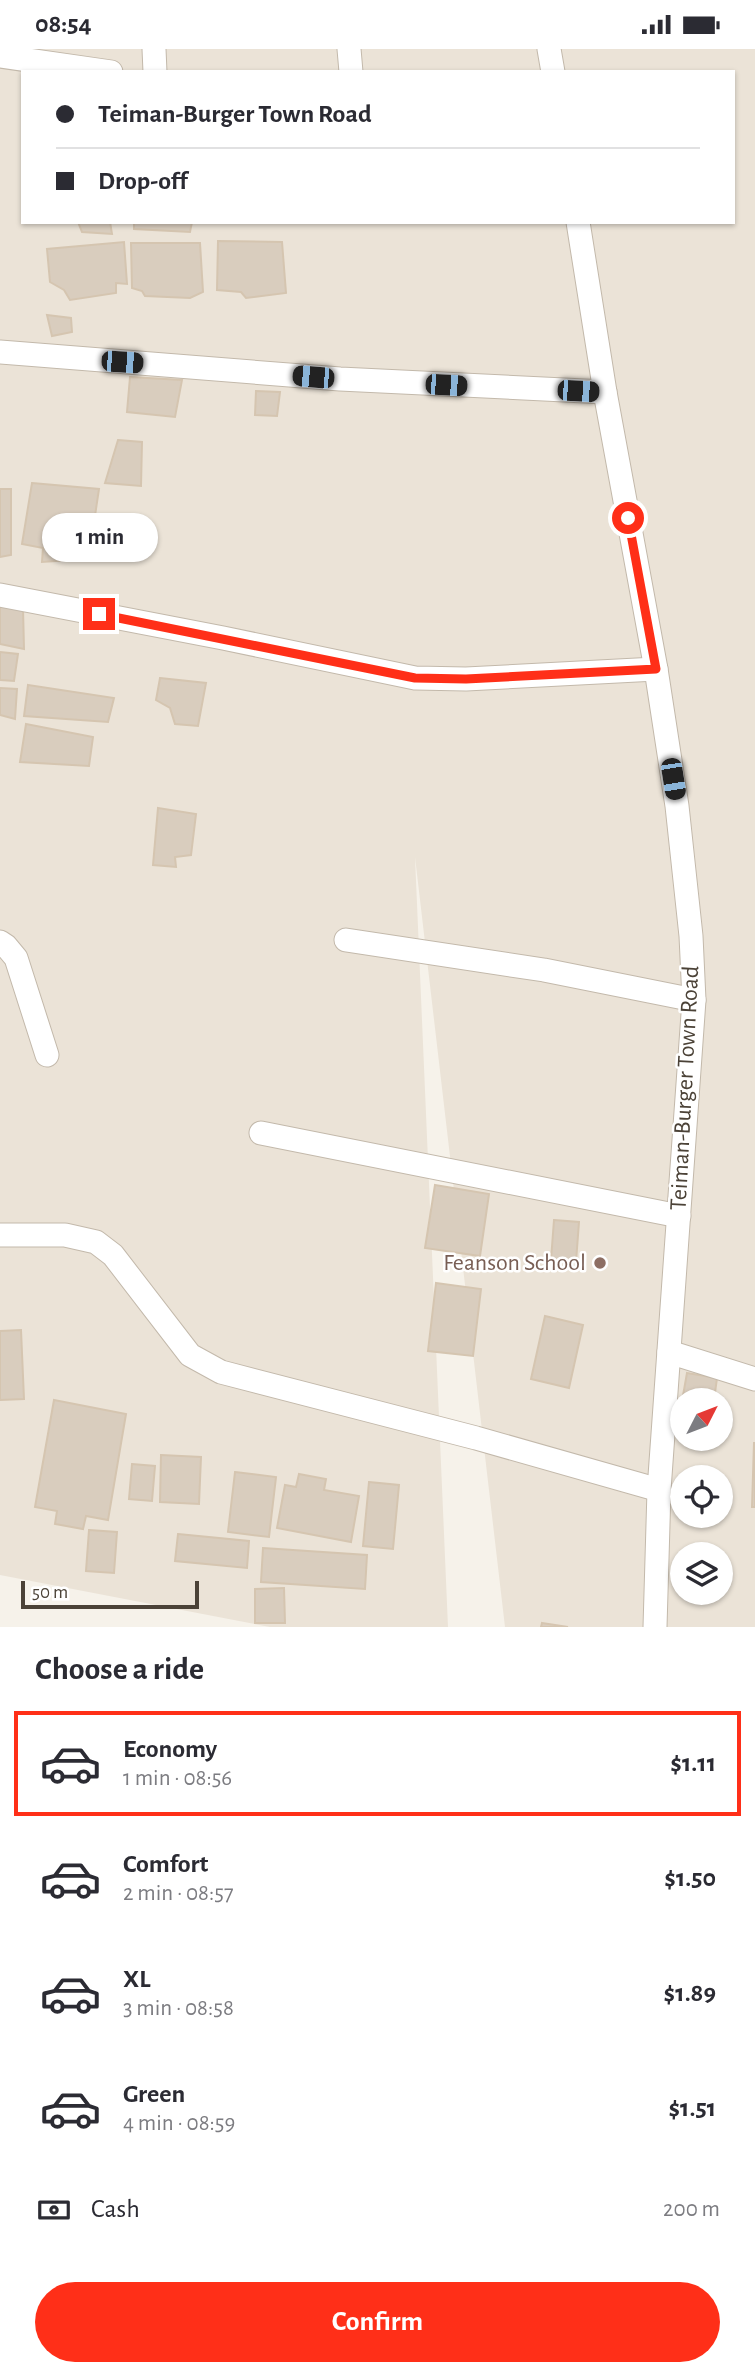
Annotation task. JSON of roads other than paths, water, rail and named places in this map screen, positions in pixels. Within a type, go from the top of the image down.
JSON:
[{"type":"street","points":[[154,49],[155,70]]},
{"type":"street","points":[[349,49],[351,70]]},
{"type":"street","points":[[549,49],[553,70]]},
{"type":"street","points":[[0,56],[97,70]]},
{"type":"street","name":"Teiman-Burger Town Road","points":[[578,224],[605,392],[656,669],[677,806],[691,936],[694,1000],[659,1490],[655,1627]]},
{"type":"street","points":[[0,352],[340,379],[605,392]]},
{"type":"street","points":[[0,595],[415,678],[466,679],[656,669]]},
{"type":"street","points":[[346,940],[544,970],[694,1000]]},
{"type":"street","points":[[0,942],[16,958],[47,1055]]},
{"type":"street","points":[[261,1133],[679,1216]]},
{"type":"street","points":[[0,1235],[65,1235],[96,1242],[113,1255],[190,1355],[221,1372],[477,1438],[659,1490]]},
{"type":"street","points":[[669,1352],[755,1379]]},
{"type":"place","name":"Feanson School","points":[[600,1263]]}]
